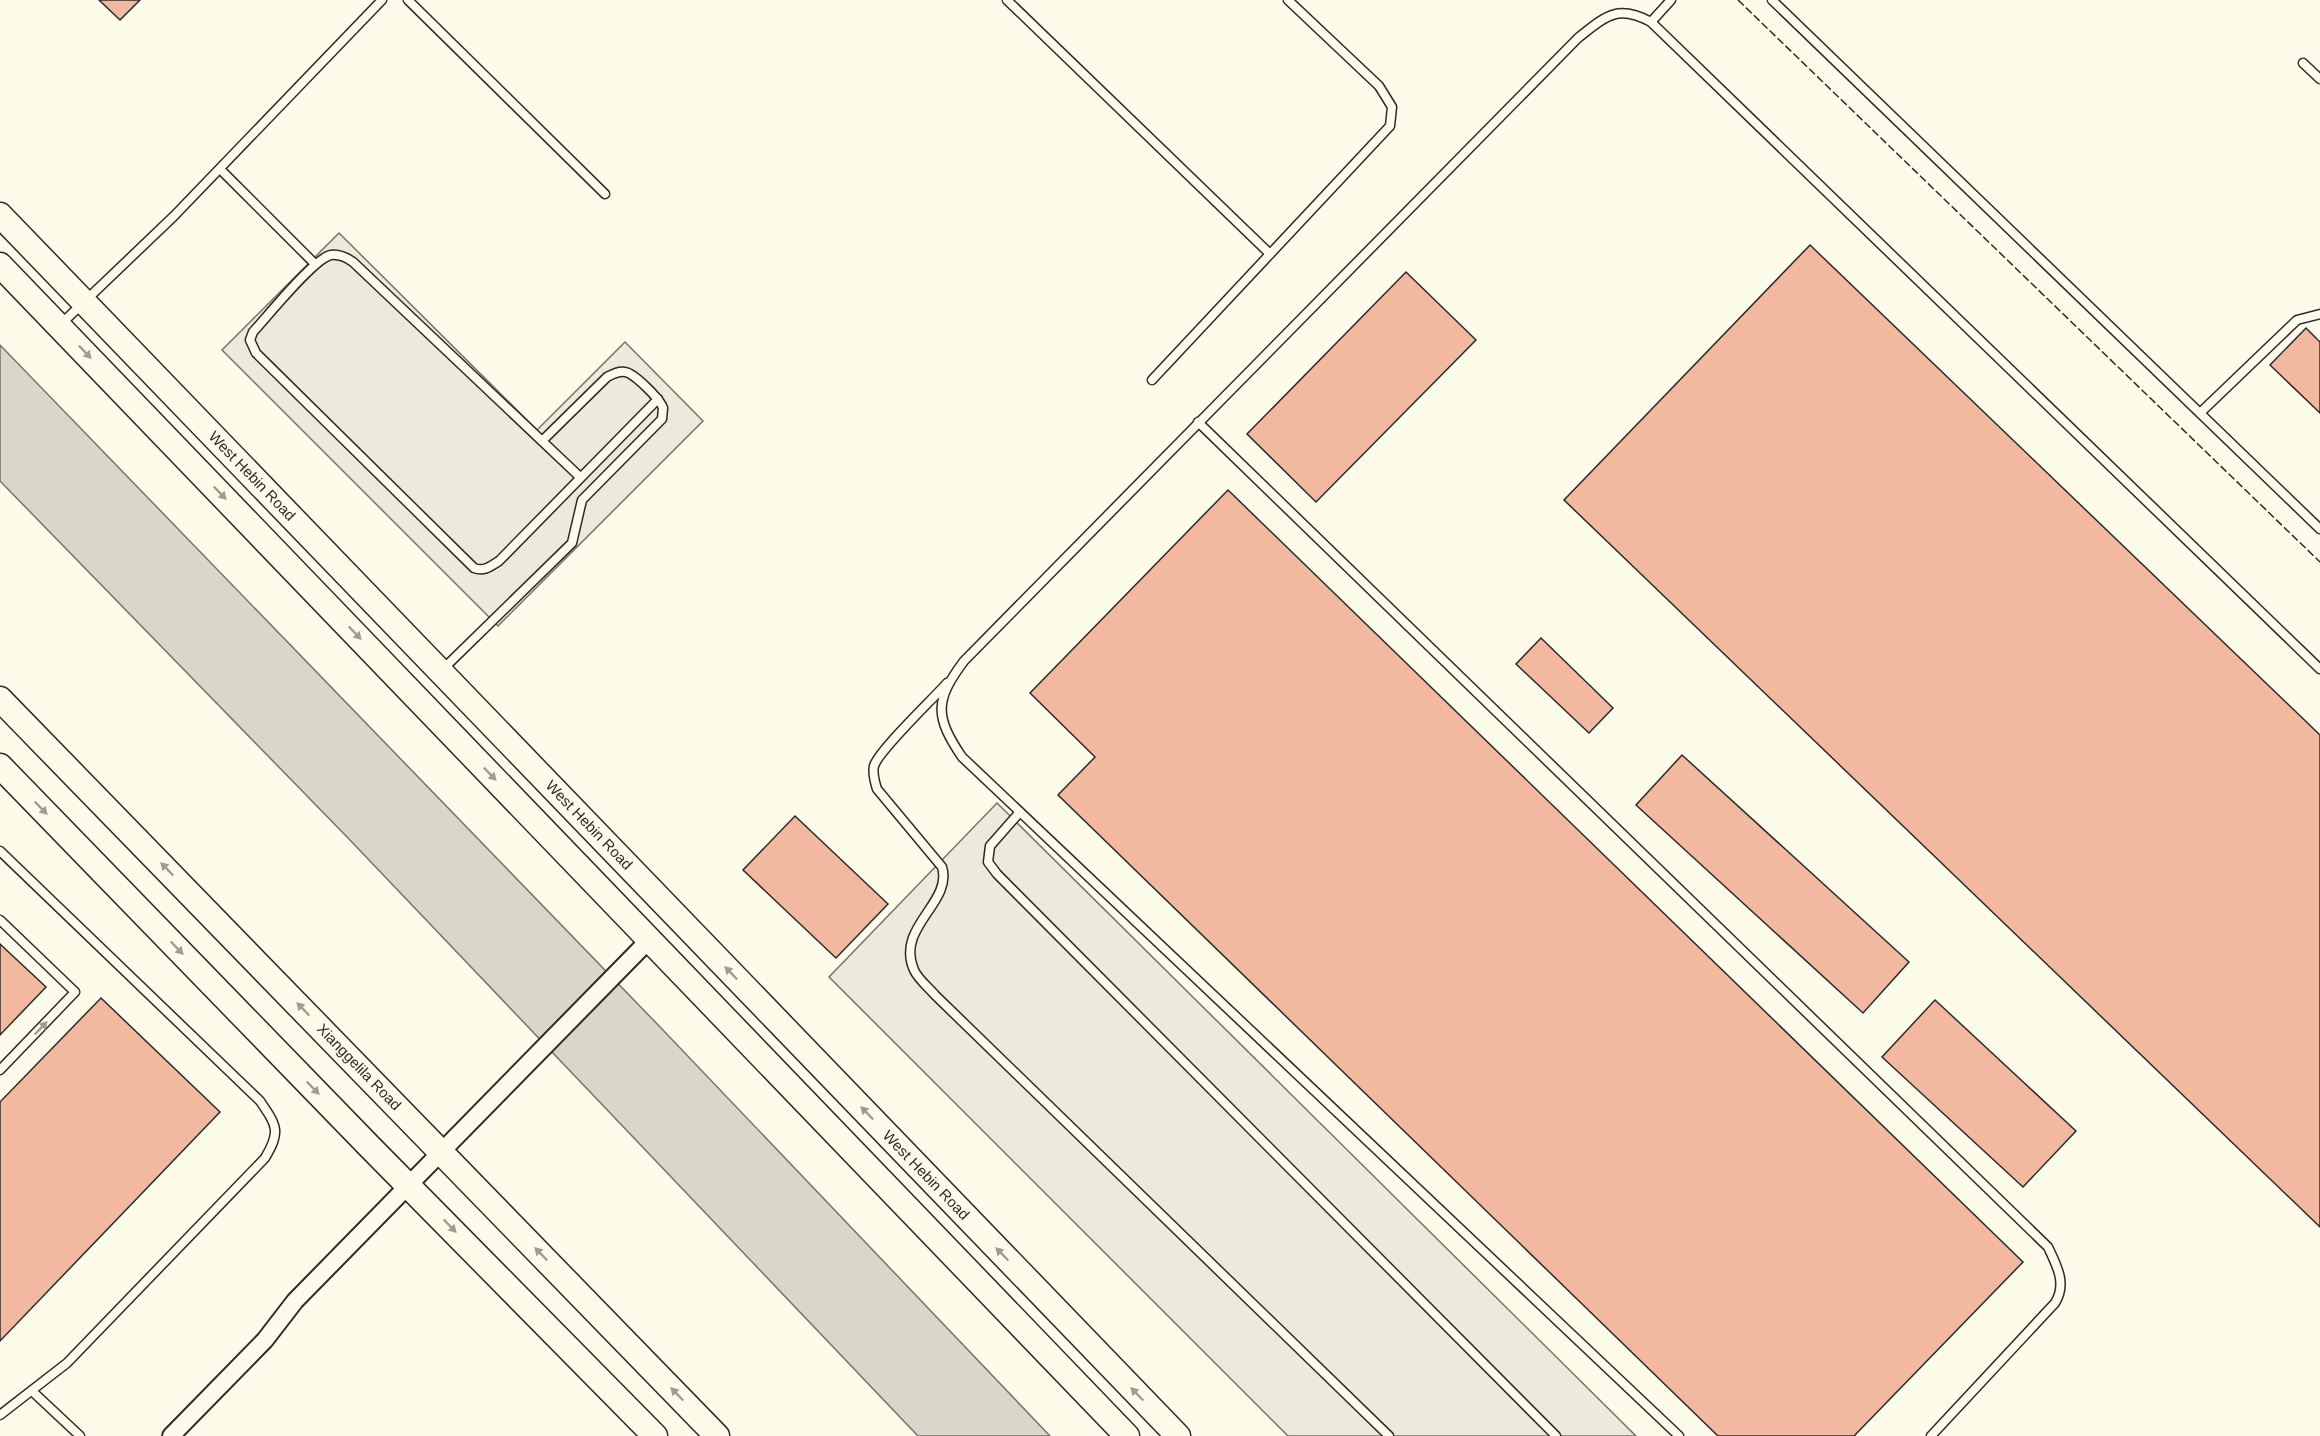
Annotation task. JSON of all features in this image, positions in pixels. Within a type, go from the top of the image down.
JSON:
[{"type":"street","name":"West Hebin Road","points":[[0,215],[1178,1436]]},
{"type":"street","points":[[0,265],[1127,1436]]},
{"type":"street","name":"Xianggelila Road","points":[[0,699],[717,1436]]},
{"type":"street","points":[[0,766],[352,1129],[655,1436]]},
{"type":"street","points":[[171,1436],[266,1340],[295,1301],[649,940]]},
{"type":"lane","points":[[59,326],[220,170],[382,0]]},
{"type":"lane","points":[[408,0],[605,194]]},
{"type":"lane","points":[[1007,0],[1270,254]]},
{"type":"lane","points":[[1152,380],[1390,126],[1392,107],[1379,86],[1288,0]]},
{"type":"lane","points":[[1651,22],[1671,0]]},
{"type":"lane","points":[[1772,0],[2320,529]]},
{"type":"lane","points":[[1389,1436],[935,995],[915,972],[911,957],[912,939],[938,895],[945,876],[942,867],[877,789],[873,777],[874,766],[972,653],[1578,38],[1612,15],[1625,11],[1651,22],[2320,669]]},
{"type":"lane","points":[[2303,63],[2320,79]]},
{"type":"lane","points":[[220,170],[315,264]]},
{"type":"lane","points":[[580,477],[344,256],[331,255],[315,264],[253,332],[250,340],[252,348],[474,568],[480,570],[489,568],[499,561],[658,399]]},
{"type":"lane","points":[[2200,413],[2297,320],[2320,314]]},
{"type":"lane","points":[[441,672],[572,543],[582,500],[662,418],[663,408],[658,399],[630,373],[622,371],[607,377],[542,441]]},
{"type":"lane","points":[[1198,422],[2048,1247],[2057,1266],[2062,1287],[2055,1303],[1931,1436]]},
{"type":"lane","points":[[948,682],[941,718],[947,736],[962,757],[1679,1436]]},
{"type":"lane","points":[[1020,812],[990,846],[988,862],[997,874],[1556,1436]]},
{"type":"lane","points":[[0,851],[260,1101],[274,1121],[276,1140],[265,1158],[67,1363],[0,1415]]},
{"type":"lane","points":[[0,920],[75,992],[0,1070]]},
{"type":"lane","points":[[32,1391],[80,1436]]},
{"type":"shaded area","points":[[339,233],[537,430],[625,342],[703,421],[498,626],[222,350]]},
{"type":"shaded area","points":[[0,345],[662,1029],[1050,1436],[918,1436],[348,838],[0,481]]},
{"type":"shaded area","points":[[997,803],[1636,1436],[1288,1436],[829,977]]},
{"type":"building","points":[[99,0],[140,0],[120,20]]},
{"type":"building","points":[[1810,245],[2320,735],[2320,1227],[1564,500]]},
{"type":"building","points":[[1406,272],[1476,340],[1316,502],[1247,434]]},
{"type":"building","points":[[2306,328],[2320,342],[2320,413],[2270,365]]},
{"type":"building","points":[[1228,490],[2023,1262],[1854,1436],[1718,1436],[1058,795],[1095,757],[1030,693]]},
{"type":"building","points":[[1541,638],[1613,708],[1589,733],[1516,664]]},
{"type":"building","points":[[1682,755],[1909,962],[1863,1013],[1636,805]]},
{"type":"building","points":[[795,816],[888,904],[836,958],[743,870]]},
{"type":"building","points":[[0,944],[46,987],[0,1035]]},
{"type":"building","points":[[101,998],[220,1112],[0,1341],[0,1102]]},
{"type":"building","points":[[1935,1000],[2076,1131],[2023,1187],[1882,1057]]},
{"type":"fence","points":[[1738,0],[2320,562]]}]
